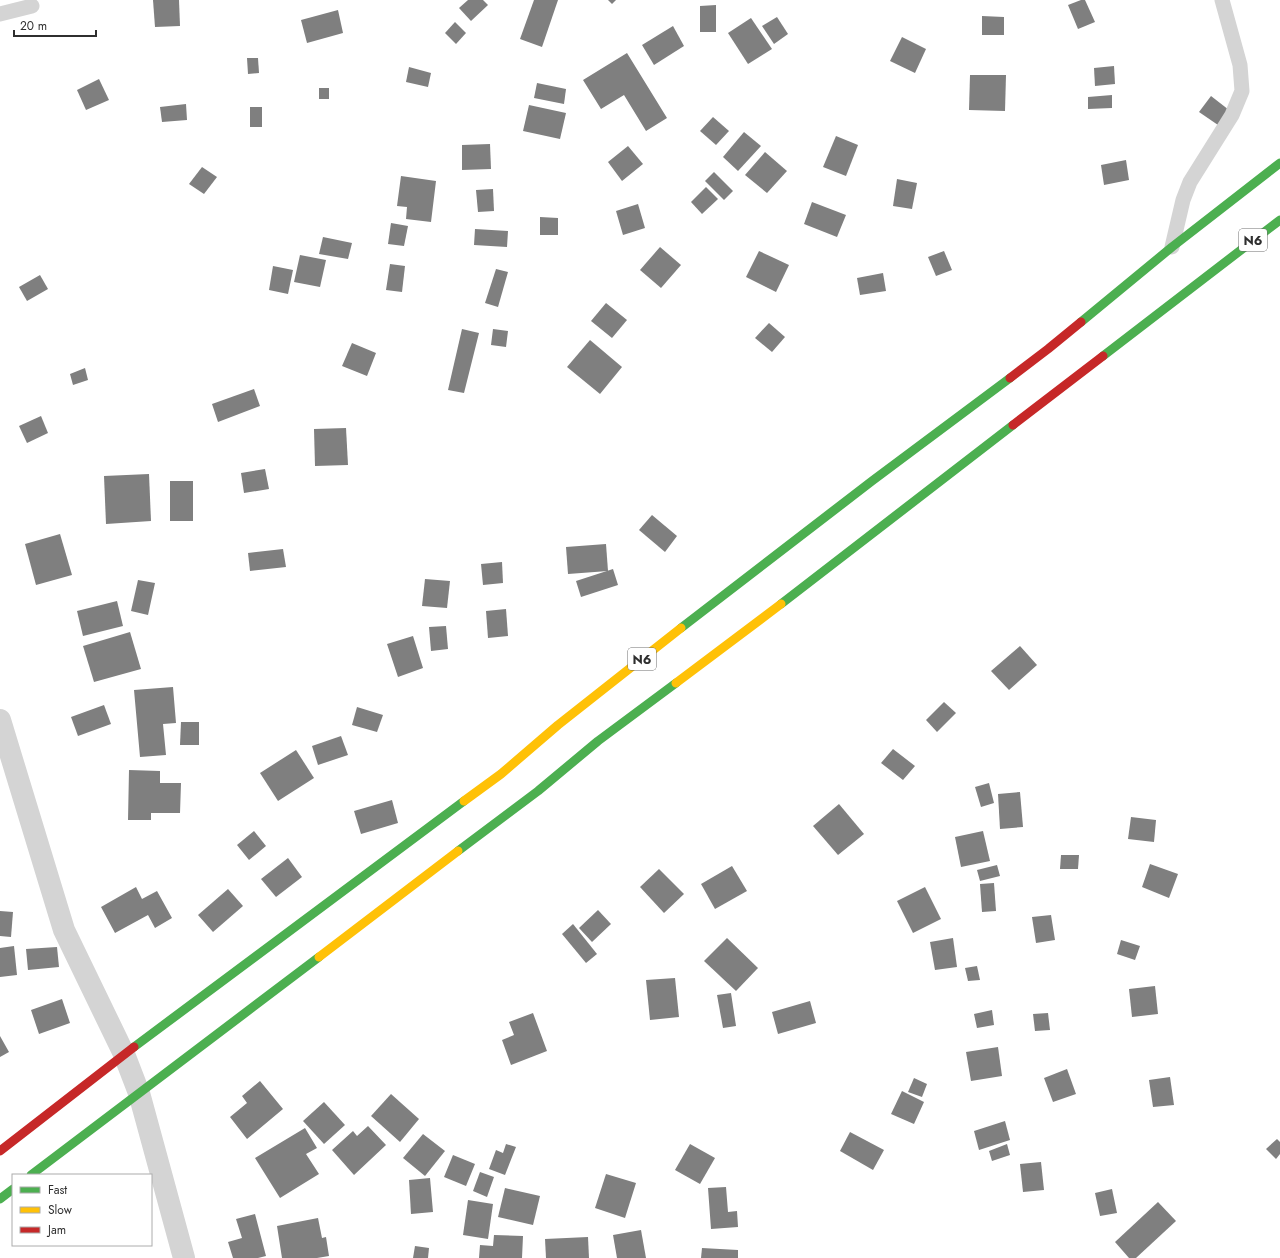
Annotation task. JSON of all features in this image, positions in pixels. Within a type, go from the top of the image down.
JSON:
[{"type":"highway","name":"N6","points":[[0,1151],[124,1054],[501,774],[558,726],[729,590],[1048,349],[1172,247],[1280,163]]},
{"type":"highway","name":"N6","points":[[32,1174],[538,791],[598,741],[770,612],[1280,220]]},
{"type":"highway","points":[[0,1199],[12,1190]]},
{"type":"street","points":[[0,720],[64,930],[124,1054],[139,1093],[184,1258]]},
{"type":"lane","points":[[1172,247],[1190,182],[1232,114],[1242,91],[1240,65],[1222,0]]},
{"type":"lane","points":[[0,14],[32,6]]},
{"type":"building","points":[[153,0],[179,0],[180,26],[155,27]]},
{"type":"building","points":[[468,0],[483,0],[488,5],[471,21],[459,8]]},
{"type":"building","points":[[534,0],[558,0],[542,47],[520,39]]},
{"type":"building","points":[[608,0],[616,0],[612,4]]},
{"type":"building","points":[[1085,0],[1095,22],[1078,29],[1068,5]]},
{"type":"building","points":[[716,5],[716,32],[700,32],[700,6]]},
{"type":"building","points":[[338,10],[343,33],[307,43],[301,20]]},
{"type":"building","points":[[982,16],[1004,17],[1004,35],[982,35]]},
{"type":"building","points":[[777,17],[788,34],[774,44],[762,26]]},
{"type":"building","points":[[751,18],[772,49],[748,64],[728,33]]},
{"type":"building","points":[[455,22],[466,33],[456,44],[445,33]]},
{"type":"building","points":[[673,26],[684,46],[654,65],[642,45]]},
{"type":"building","points":[[902,37],[926,49],[915,73],[890,61]]},
{"type":"building","points":[[627,53],[667,118],[646,131],[624,95],[601,109],[583,80]]},
{"type":"building","points":[[247,58],[258,58],[259,73],[248,74]]},
{"type":"building","points":[[1114,66],[1115,84],[1095,86],[1094,68]]},
{"type":"building","points":[[409,67],[431,73],[428,87],[406,82]]},
{"type":"building","points":[[970,75],[1006,75],[1005,111],[969,110]]},
{"type":"building","points":[[99,79],[109,100],[86,110],[77,90]]},
{"type":"building","points":[[537,83],[566,89],[564,104],[534,98]]},
{"type":"building","points":[[319,88],[329,88],[329,99],[319,99]]},
{"type":"building","points":[[1112,95],[1112,108],[1088,109],[1088,97]]},
{"type":"building","points":[[1211,96],[1229,110],[1218,125],[1199,112]]},
{"type":"building","points":[[186,104],[187,120],[162,122],[160,107]]},
{"type":"building","points":[[529,105],[566,113],[560,139],[523,131]]},
{"type":"building","points":[[250,107],[262,107],[262,127],[250,127]]},
{"type":"building","points":[[713,117],[729,131],[716,145],[700,131]]},
{"type":"building","points":[[744,132],[761,146],[738,171],[723,157]]},
{"type":"building","points":[[836,136],[858,145],[846,176],[823,167]]},
{"type":"building","points":[[490,144],[491,169],[462,170],[462,145]]},
{"type":"building","points":[[628,146],[643,164],[622,181],[608,162]]},
{"type":"building","points":[[765,152],[787,171],[767,193],[745,175]]},
{"type":"building","points":[[1126,160],[1129,180],[1104,185],[1101,165]]},
{"type":"building","points":[[202,167],[217,177],[204,194],[189,184]]},
{"type":"building","points":[[714,172],[733,191],[724,200],[705,181]]},
{"type":"building","points":[[401,176],[436,181],[431,222],[406,219],[407,207],[397,206]]},
{"type":"building","points":[[897,179],[917,183],[912,209],[893,206]]},
{"type":"building","points":[[706,187],[718,199],[702,214],[691,202]]},
{"type":"building","points":[[493,189],[494,211],[478,212],[476,190]]},
{"type":"building","points":[[812,202],[846,215],[837,237],[804,224]]},
{"type":"building","points":[[638,204],[645,228],[623,235],[616,211]]},
{"type":"building","points":[[540,217],[558,218],[558,235],[540,235]]},
{"type":"building","points":[[391,223],[408,226],[404,246],[388,244]]},
{"type":"building","points":[[475,229],[508,231],[507,247],[474,245]]},
{"type":"building","points":[[323,237],[352,243],[348,259],[319,254]]},
{"type":"building","points":[[660,247],[681,265],[661,288],[640,270]]},
{"type":"building","points":[[759,251],[789,265],[776,292],[746,277]]},
{"type":"building","points":[[944,251],[952,270],[936,276],[928,257]]},
{"type":"building","points":[[300,255],[326,260],[320,287],[294,282]]},
{"type":"building","points":[[390,264],[405,266],[402,292],[386,290]]},
{"type":"building","points":[[273,266],[293,270],[288,294],[269,290]]},
{"type":"building","points":[[496,269],[508,272],[498,307],[485,303]]},
{"type":"building","points":[[883,273],[886,291],[860,295],[857,278]]},
{"type":"building","points":[[40,275],[48,289],[27,301],[19,287]]},
{"type":"building","points":[[606,303],[627,320],[612,338],[591,321]]},
{"type":"building","points":[[769,323],[785,337],[772,352],[755,338]]},
{"type":"building","points":[[462,329],[479,333],[464,393],[448,390]]},
{"type":"building","points":[[493,329],[508,331],[506,347],[491,345]]},
{"type":"building","points":[[590,340],[622,367],[600,394],[567,367]]},
{"type":"building","points":[[352,343],[376,353],[367,376],[342,366]]},
{"type":"building","points":[[85,368],[88,380],[73,385],[70,374]]},
{"type":"building","points":[[254,389],[260,406],[218,422],[212,404]]},
{"type":"building","points":[[41,416],[48,433],[27,443],[19,426]]},
{"type":"building","points":[[346,428],[348,465],[315,466],[314,429]]},
{"type":"building","points":[[265,469],[269,489],[244,493],[241,473]]},
{"type":"building","points":[[149,474],[151,521],[106,524],[104,476]]},
{"type":"building","points":[[170,481],[193,481],[193,521],[170,521]]},
{"type":"building","points":[[652,515],[677,536],[665,552],[639,530]]},
{"type":"building","points":[[60,534],[72,575],[36,585],[25,544]]},
{"type":"building","points":[[606,544],[608,571],[568,574],[566,547]]},
{"type":"building","points":[[283,549],[286,567],[250,571],[248,553]]},
{"type":"building","points":[[502,562],[503,583],[483,585],[481,564]]},
{"type":"building","points":[[613,569],[618,585],[581,597],[576,581]]},
{"type":"building","points":[[425,579],[450,581],[447,608],[422,606]]},
{"type":"building","points":[[138,580],[155,583],[148,615],[131,611]]},
{"type":"building","points":[[117,601],[123,626],[83,636],[77,611]]},
{"type":"building","points":[[506,609],[508,636],[488,638],[486,611]]},
{"type":"building","points":[[446,626],[448,649],[431,651],[429,627]]},
{"type":"building","points":[[130,632],[141,669],[94,682],[83,646]]},
{"type":"building","points":[[413,636],[423,668],[398,677],[387,644]]},
{"type":"building","points":[[1020,646],[1037,665],[1009,690],[991,671]]},
{"type":"building","points":[[173,687],[176,723],[163,724],[166,755],[140,757],[134,690]]},
{"type":"building","points":[[944,702],[956,713],[937,732],[926,720]]},
{"type":"building","points":[[104,705],[111,724],[78,736],[71,717]]},
{"type":"building","points":[[357,707],[383,715],[377,732],[352,725]]},
{"type":"building","points":[[181,722],[199,722],[199,745],[180,745]]},
{"type":"building","points":[[341,736],[348,755],[318,765],[312,746]]},
{"type":"building","points":[[893,749],[915,766],[903,780],[881,763]]},
{"type":"building","points":[[296,750],[314,778],[278,801],[260,773]]},
{"type":"building","points":[[129,770],[160,771],[160,783],[181,783],[180,813],[151,813],[151,820],[128,820]]},
{"type":"building","points":[[989,783],[994,803],[981,807],[975,787]]},
{"type":"building","points":[[1020,792],[1023,827],[1000,829],[998,794]]},
{"type":"building","points":[[392,800],[398,823],[361,834],[354,811]]},
{"type":"building","points":[[839,804],[864,834],[838,855],[813,826]]},
{"type":"building","points":[[1131,817],[1156,820],[1154,842],[1128,839]]},
{"type":"building","points":[[254,831],[266,846],[249,860],[237,845]]},
{"type":"building","points":[[983,831],[990,861],[961,867],[955,837]]},
{"type":"building","points":[[1061,855],[1079,855],[1078,869],[1060,869]]},
{"type":"building","points":[[288,858],[302,877],[276,897],[261,879]]},
{"type":"building","points":[[1150,864],[1178,874],[1169,898],[1142,887]]},
{"type":"building","points":[[997,865],[1000,876],[980,881],[977,870]]},
{"type":"building","points":[[732,866],[747,891],[715,909],[701,884]]},
{"type":"building","points":[[659,869],[684,894],[664,913],[640,887]]},
{"type":"building","points":[[994,883],[996,911],[982,912],[980,884]]},
{"type":"building","points":[[136,887],[142,899],[157,891],[172,918],[155,928],[148,915],[115,933],[101,907]]},
{"type":"building","points":[[925,887],[941,919],[913,933],[897,901]]},
{"type":"building","points":[[228,889],[243,906],[213,932],[198,915]]},
{"type":"building","points":[[598,910],[611,924],[592,942],[579,928]]},
{"type":"building","points":[[0,911],[13,912],[11,937],[0,936]]},
{"type":"building","points":[[1051,915],[1055,940],[1036,943],[1032,917]]},
{"type":"building","points":[[573,924],[597,954],[586,963],[562,934]]},
{"type":"building","points":[[727,938],[758,968],[736,991],[704,961]]},
{"type":"building","points":[[953,938],[957,967],[935,970],[930,942]]},
{"type":"building","points":[[1121,940],[1140,946],[1135,960],[1117,954]]},
{"type":"building","points":[[14,946],[17,975],[0,977],[0,948]]},
{"type":"building","points":[[57,947],[59,967],[28,970],[26,949]]},
{"type":"building","points":[[977,966],[980,980],[968,981],[965,968]]},
{"type":"building","points":[[675,978],[679,1017],[650,1020],[646,980]]},
{"type":"building","points":[[1155,986],[1158,1014],[1132,1017],[1129,989]]},
{"type":"building","points":[[731,993],[736,1026],[723,1028],[717,995]]},
{"type":"building","points":[[62,999],[70,1023],[39,1034],[31,1010]]},
{"type":"building","points":[[810,1001],[816,1023],[778,1034],[772,1012]]},
{"type":"building","points":[[992,1010],[994,1025],[977,1028],[974,1014]]},
{"type":"building","points":[[533,1013],[547,1051],[511,1065],[502,1040],[514,1035],[509,1022]]},
{"type":"building","points":[[1048,1013],[1050,1030],[1035,1031],[1033,1014]]},
{"type":"building","points":[[0,1036],[9,1052],[0,1057]]},
{"type":"building","points":[[998,1047],[1002,1076],[971,1081],[966,1052]]},
{"type":"building","points":[[1067,1069],[1076,1094],[1053,1102],[1044,1078]]},
{"type":"building","points":[[1170,1077],[1174,1105],[1153,1107],[1149,1080]]},
{"type":"building","points":[[914,1078],[927,1084],[922,1097],[908,1092]]},
{"type":"building","points":[[260,1081],[283,1109],[247,1139],[230,1117],[247,1103],[242,1096]]},
{"type":"building","points":[[902,1091],[924,1102],[914,1124],[891,1114]]},
{"type":"building","points":[[391,1094],[419,1119],[400,1142],[371,1116]]},
{"type":"building","points":[[324,1102],[345,1125],[324,1144],[303,1121]]},
{"type":"building","points":[[1005,1121],[1010,1140],[979,1150],[974,1131]]},
{"type":"building","points":[[368,1126],[386,1145],[354,1175],[332,1150],[353,1131],[357,1136]]},
{"type":"building","points":[[305,1128],[317,1148],[306,1154],[319,1174],[280,1198],[255,1158]]},
{"type":"building","points":[[850,1132],[884,1150],[873,1170],[840,1151]]},
{"type":"building","points":[[423,1134],[445,1151],[425,1176],[403,1158]]},
{"type":"building","points":[[1277,1139],[1280,1142],[1280,1154],[1276,1159],[1266,1149]]},
{"type":"building","points":[[506,1144],[516,1147],[505,1175],[489,1169],[496,1150],[503,1153]]},
{"type":"building","points":[[690,1144],[715,1158],[700,1184],[675,1170]]},
{"type":"building","points":[[1007,1144],[1010,1155],[992,1161],[989,1151]]},
{"type":"building","points":[[453,1155],[475,1164],[466,1186],[444,1177]]},
{"type":"building","points":[[1041,1162],[1044,1190],[1023,1192],[1020,1164]]},
{"type":"building","points":[[480,1172],[494,1177],[487,1197],[473,1191]]},
{"type":"building","points":[[606,1174],[636,1183],[625,1218],[595,1208]]},
{"type":"building","points":[[430,1178],[433,1212],[411,1214],[409,1180]]},
{"type":"building","points":[[726,1187],[728,1212],[737,1211],[738,1227],[711,1229],[708,1188]]},
{"type":"building","points":[[505,1188],[540,1196],[533,1225],[498,1217]]},
{"type":"building","points":[[1112,1189],[1117,1213],[1100,1216],[1095,1193]]},
{"type":"building","points":[[468,1200],[493,1204],[488,1239],[463,1235]]},
{"type":"building","points":[[1158,1202],[1176,1221],[1136,1258],[1129,1258],[1115,1242]]},
{"type":"building","points":[[255,1214],[266,1256],[258,1258],[233,1258],[228,1242],[242,1238],[236,1219]]},
{"type":"building","points":[[318,1218],[322,1238],[326,1237],[329,1256],[317,1258],[282,1258],[277,1226]]},
{"type":"building","points":[[641,1230],[646,1258],[617,1258],[613,1235]]},
{"type":"building","points":[[494,1235],[523,1236],[522,1258],[479,1258],[480,1245],[493,1246]]},
{"type":"building","points":[[588,1237],[589,1258],[546,1258],[545,1239]]},
{"type":"building","points":[[415,1246],[429,1248],[428,1258],[413,1258]]},
{"type":"building","points":[[702,1248],[738,1250],[738,1258],[701,1258]]},
{"type":"traffic: fast","points":[[1081,322],[1172,247],[1280,163]]},
{"type":"traffic: fast","points":[[1103,356],[1280,220]]},
{"type":"traffic: fast","points":[[681,628],[872,481],[1010,378]]},
{"type":"traffic: fast","points":[[781,604],[1013,425]]},
{"type":"traffic: fast","points":[[458,851],[538,791],[598,741],[676,683]]},
{"type":"traffic: fast","points":[[134,1047],[464,801]]},
{"type":"traffic: fast","points":[[32,1174],[319,957]]},
{"type":"traffic: fast","points":[[0,1199],[12,1190]]},
{"type":"traffic: slow","points":[[676,683],[781,604]]},
{"type":"traffic: slow","points":[[464,801],[501,774],[558,725],[681,628]]},
{"type":"traffic: slow","points":[[319,957],[458,851]]},
{"type":"traffic: jam","points":[[1010,378],[1081,322]]},
{"type":"traffic: jam","points":[[1013,425],[1103,356]]},
{"type":"traffic: jam","points":[[0,1151],[134,1047]]}]
